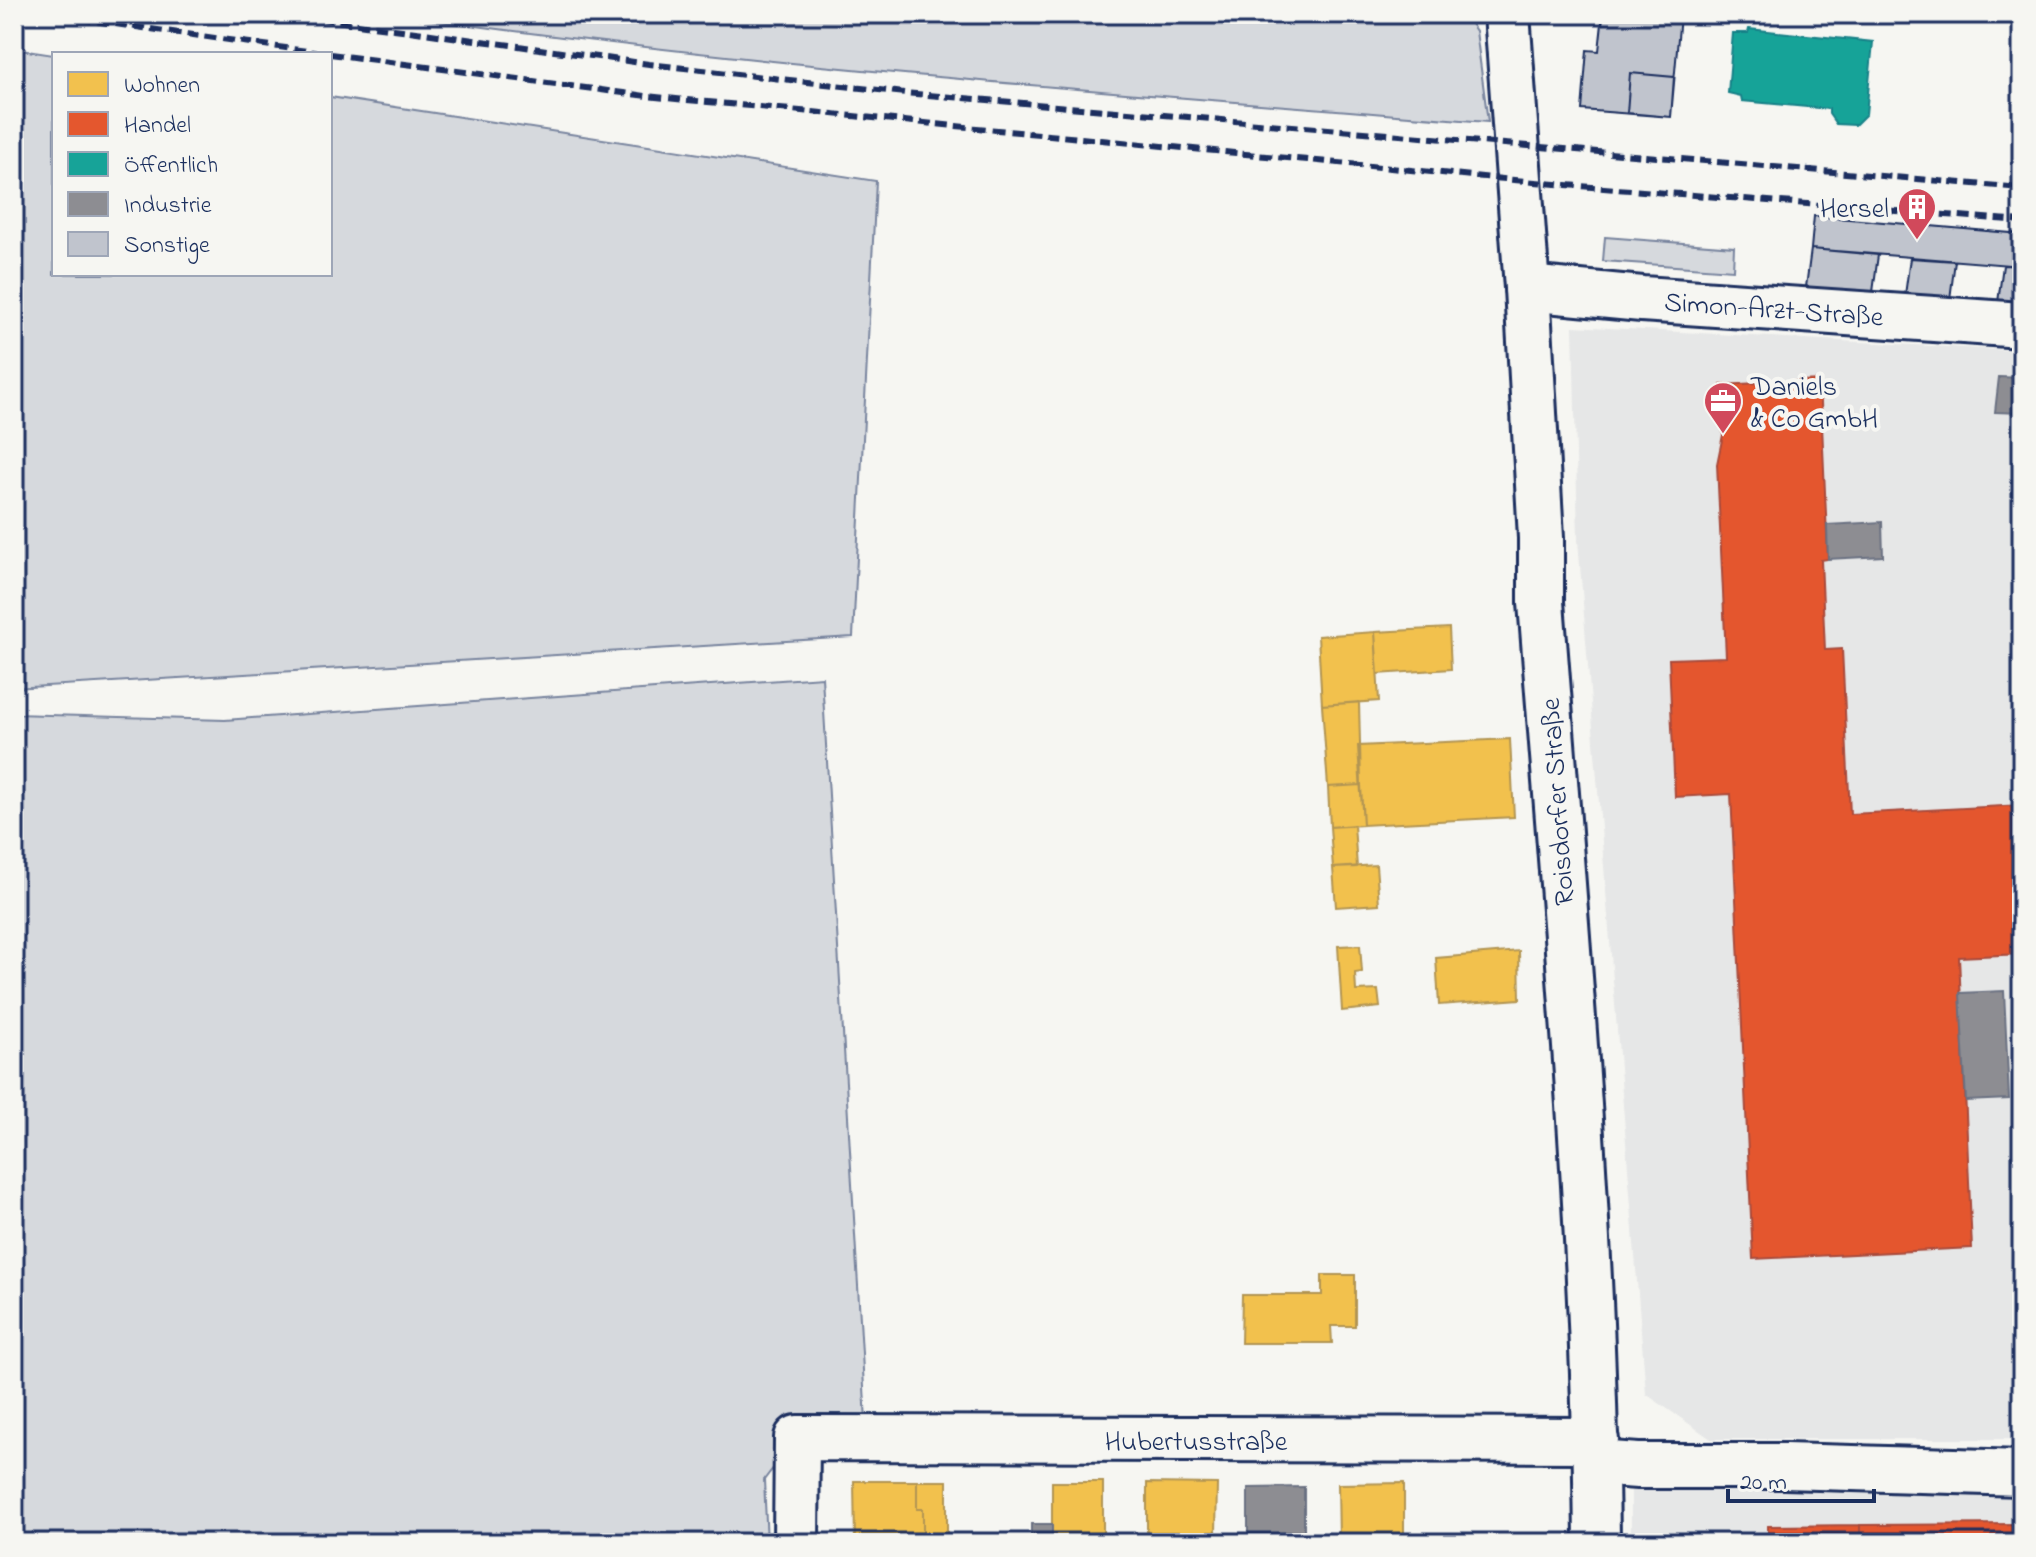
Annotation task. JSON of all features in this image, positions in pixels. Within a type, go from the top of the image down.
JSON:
[{"type":"street","name":"Roisdorfer Straße","points":[[1507,14],[1527,288],[1541,538],[1541,602],[1582,1133],[1597,1543]]},
{"type":"street","points":[[1512,62],[1539,14]]},
{"type":"street","name":"Simon-Arzt-Straße","points":[[1527,288],[2022,325]]},
{"type":"street","name":"Hubertusstraße","points":[[796,1543],[797,1438],[1596,1451],[1638,1466],[1785,1466],[2022,1473]]},
{"type":"shaded area","points":[[390,14],[1464,14],[1476,31],[1488,122],[801,64]]},
{"type":"shaded area","points":[[14,49],[52,55],[52,276],[332,276],[332,97],[876,181],[853,637],[14,688]]},
{"type":"shaded area","points":[[1605,237],[1734,247],[1733,270],[1603,261]]},
{"type":"shaded area","points":[[1573,326],[2022,351],[2022,1439],[1711,1439],[1646,1394],[1578,540]]},
{"type":"shaded area","points":[[822,677],[867,1438],[796,1438],[764,1480],[767,1543],[14,1543],[14,714],[225,720]]},
{"type":"shaded area","points":[[1631,1480],[2022,1491],[2022,1543],[1631,1543]]},
{"type":"building: Wohnen","points":[[1449,628],[1451,669],[1378,674],[1375,632]]},
{"type":"building: Wohnen","points":[[1375,632],[1379,701],[1322,705],[1318,636]]},
{"type":"building: Wohnen","points":[[1359,702],[1361,785],[1328,787],[1322,705]]},
{"type":"building: Wohnen","points":[[1510,739],[1514,817],[1363,825],[1358,746]]},
{"type":"building: Wohnen","points":[[1361,785],[1363,825],[1330,827],[1328,787]]},
{"type":"building: Wohnen","points":[[1354,825],[1357,867],[1333,868],[1330,827]]},
{"type":"building: Wohnen","points":[[1376,865],[1379,904],[1336,907],[1333,868]]},
{"type":"building: Wohnen","points":[[1360,945],[1362,972],[1355,973],[1356,991],[1378,990],[1380,1007],[1342,1011],[1338,946]]},
{"type":"building: Wohnen","points":[[1519,951],[1520,999],[1439,1005],[1436,958]]},
{"type":"building: Wohnen","points":[[1322,1275],[1355,1275],[1355,1326],[1331,1326],[1332,1343],[1241,1343],[1242,1295],[1322,1295]]},
{"type":"building: Wohnen","points":[[854,1481],[917,1481],[917,1509],[923,1509],[923,1542],[855,1542]]},
{"type":"building: Wohnen","points":[[917,1481],[947,1481],[947,1542],[923,1542],[923,1509],[917,1509]]},
{"type":"building: Wohnen","points":[[1052,1482],[1103,1482],[1103,1543],[1052,1543]]},
{"type":"building: Wohnen","points":[[1147,1483],[1217,1484],[1216,1533],[1147,1534]]},
{"type":"building: Wohnen","points":[[1404,1483],[1404,1540],[1339,1541],[1338,1484]]},
{"type":"building: Wohnen","points":[[1189,1533],[1189,1543],[1149,1543],[1149,1534]]},
{"type":"building: Wohnen","points":[[1404,1540],[1404,1543],[1339,1543],[1339,1541]]},
{"type":"building: Handel","points":[[1820,380],[1828,559],[1821,560],[1825,650],[1842,649],[1850,814],[2022,805],[2022,954],[1959,957],[1972,1248],[1753,1259],[1731,794],[1675,797],[1669,659],[1726,657],[1717,464],[1723,435],[1721,385]]},
{"type":"building: Handel","points":[[2022,1524],[2022,1543],[1860,1543],[1860,1525]]},
{"type":"building: Handel","points":[[1860,1525],[1860,1543],[1768,1543],[1768,1526]]},
{"type":"building: Öffentlich","points":[[1749,29],[1873,42],[1866,114],[1855,125],[1836,124],[1829,109],[1742,101],[1741,96],[1728,93],[1733,33],[1748,33]]},
{"type":"building: Industrie","points":[[1999,377],[2022,378],[2022,413],[1995,412]]},
{"type":"building: Industrie","points":[[1882,522],[1883,556],[1828,559],[1827,525]]},
{"type":"building: Industrie","points":[[2004,991],[2009,1099],[1966,1101],[1960,993]]},
{"type":"building: Industrie","points":[[1304,1487],[1304,1543],[1248,1543],[1248,1488]]},
{"type":"building: Industrie","points":[[1031,1524],[1052,1524],[1052,1543],[1031,1543]]},
{"type":"building: Sonstige","points":[[1603,14],[1680,15],[1671,117],[1582,110],[1587,50],[1599,51]]},
{"type":"building: Sonstige","points":[[1630,73],[1674,77],[1671,117],[1627,113]]},
{"type":"building: Sonstige","name":"Hersel","points":[[1814,216],[2022,234],[2022,266],[1811,249]]},
{"type":"building: Sonstige","points":[[1811,249],[1878,255],[1873,292],[1806,287]]},
{"type":"building: Sonstige","points":[[1910,258],[1955,261],[1950,299],[1905,295]]},
{"type":"building: Sonstige","points":[[2003,265],[2022,266],[2022,304],[1998,302]]},
{"type":"railway","points":[[44,14],[314,52]]},
{"type":"railway","points":[[285,14],[649,64],[905,93],[2022,188]]},
{"type":"railway","points":[[332,54],[646,96],[1566,185],[2022,221]]},
{"type":"place","name":"Hersel","points":[[1917,241]]},
{"type":"place","name":"Daniels & Co GmbH","points":[[1723,435]]}]
